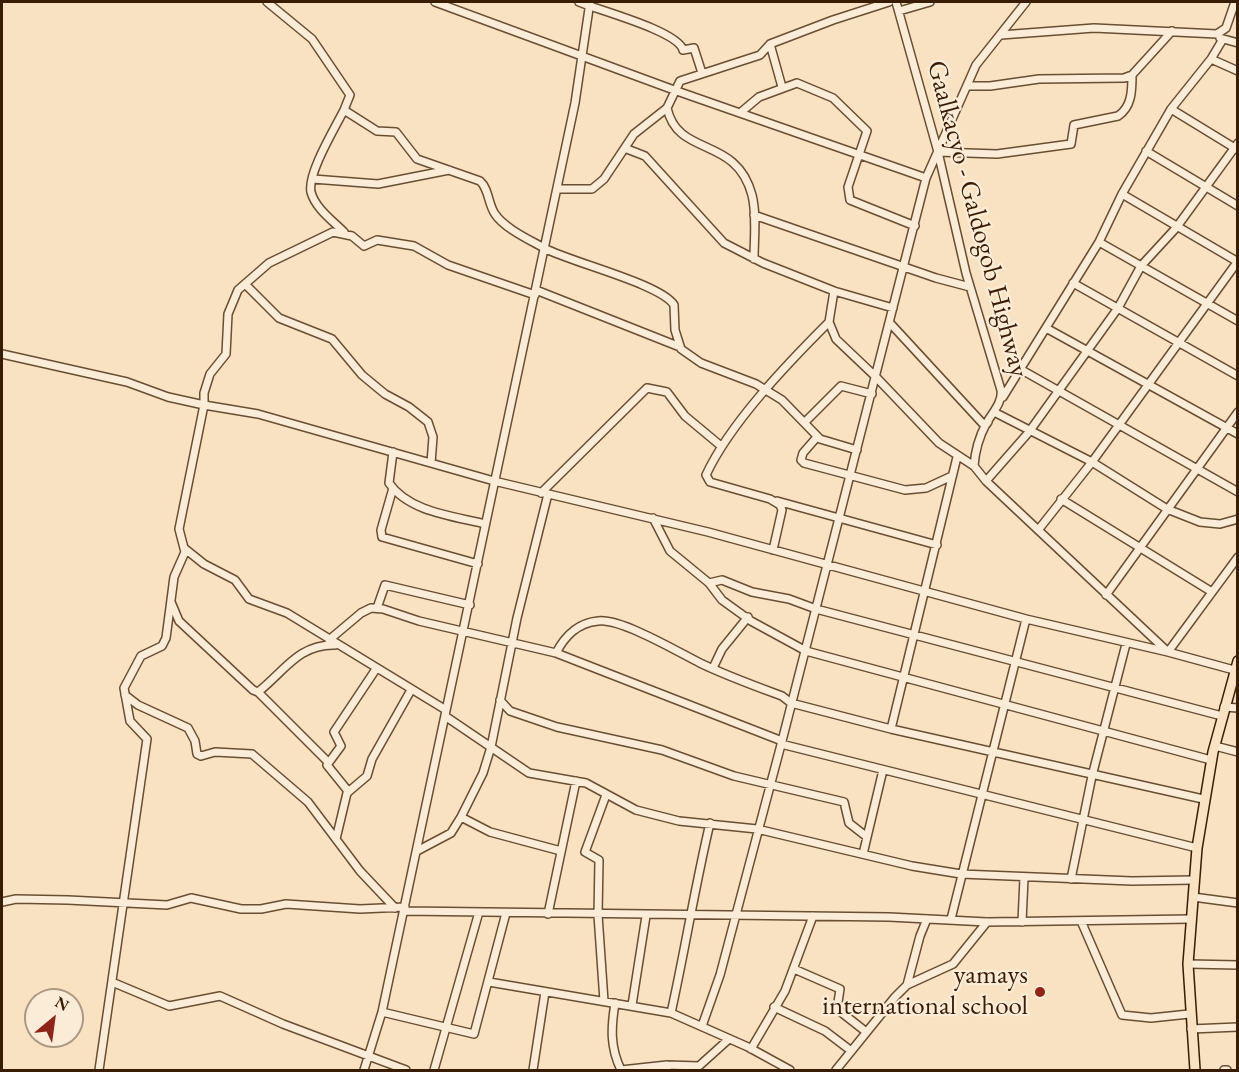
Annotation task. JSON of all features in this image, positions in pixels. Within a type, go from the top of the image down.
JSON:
[{"type":"main road","points":[[1195,1071],[1189,1014],[1188,964],[1197,848],[1211,760],[1236,666]]},
{"type":"street","points":[[267,2],[305,33],[320,50],[350,95],[313,180],[311,191],[318,206],[345,233],[364,246],[377,240],[414,246],[448,265],[535,292],[680,347],[701,363],[766,390],[782,400],[817,437],[856,450]]},
{"type":"street","points":[[435,2],[674,90],[926,178]]},
{"type":"street","points":[[579,2],[641,24],[677,41],[683,50],[694,48],[702,73]]},
{"type":"street","points":[[557,189],[592,189],[604,179],[627,148],[634,134],[667,108],[680,81],[760,55],[770,44],[832,20],[889,2]]},
{"type":"street","name":"Gaalkacyo - Galdogob Highway","points":[[896,2],[938,152],[970,287],[1002,396],[985,426],[975,453],[974,466]]},
{"type":"street","points":[[899,11],[930,2]]},
{"type":"street","points":[[702,1026],[736,915],[757,829],[782,742],[926,178],[976,65],[1026,2]]},
{"type":"street","points":[[1000,35],[1094,28],[1217,34],[1223,32],[1235,2]]},
{"type":"street","points":[[364,1071],[382,1012],[470,604],[543,247],[557,189],[583,56],[590,4]]},
{"type":"street","points":[[967,86],[990,86],[1039,79],[1114,80],[1132,75],[1172,31]]},
{"type":"street","points":[[1207,33],[1238,43]]},
{"type":"street","points":[[890,323],[985,426],[1099,242],[1122,194],[1171,109],[1211,59],[1223,39]]},
{"type":"street","points":[[770,44],[782,87]]},
{"type":"street","points":[[1211,59],[1238,71]]},
{"type":"street","points":[[938,152],[997,154],[1071,144],[1074,125],[1118,117],[1123,113],[1131,94],[1132,75]]},
{"type":"street","points":[[740,112],[759,97],[797,83],[833,98],[860,121],[867,131],[848,187],[850,200],[915,226]]},
{"type":"street","points":[[667,108],[669,120],[682,138],[733,161],[744,176],[752,195],[754,259]]},
{"type":"street","points":[[986,481],[1029,432],[1118,308],[1141,266],[1176,228],[1236,147],[1171,109]]},
{"type":"street","points":[[344,110],[377,131],[396,132],[417,159],[480,181],[484,185],[497,216],[543,247],[592,268],[656,289],[674,305],[675,330],[680,347]]},
{"type":"street","points":[[627,148],[645,156],[724,243],[754,259],[834,291],[893,308]]},
{"type":"street","points":[[1146,151],[1238,206]]},
{"type":"street","points":[[313,180],[378,184],[450,169]]},
{"type":"street","points":[[1039,529],[1092,462],[1237,262],[1122,194]]},
{"type":"street","points":[[754,215],[903,267],[970,287]]},
{"type":"street","points":[[99,1071],[147,739],[130,721],[124,688],[141,656],[165,642],[174,577],[184,557],[179,529],[204,405],[204,393],[210,374],[226,354],[231,304],[245,284],[268,263],[289,252],[315,243],[333,232],[345,233]]},
{"type":"street","points":[[1099,242],[1238,321]]},
{"type":"street","points":[[1073,283],[1238,376]]},
{"type":"street","points":[[245,284],[279,318],[332,339],[362,375],[385,394],[409,406],[428,422],[433,437],[431,463]]},
{"type":"street","points":[[834,291],[830,322],[836,339],[876,376],[926,431],[957,457],[974,466],[986,481],[1168,652]]},
{"type":"street","points":[[830,322],[766,390],[721,446],[707,478],[776,501],[937,546]]},
{"type":"street","points":[[1046,328],[1238,434]]},
{"type":"street","points":[[2,354],[127,382],[168,397],[258,414],[494,481],[652,518],[927,590],[1026,619],[1126,644],[1236,666]]},
{"type":"street","points":[[1020,369],[1238,492]]},
{"type":"street","points":[[805,422],[841,386],[872,394]]},
{"type":"street","points":[[417,851],[451,833],[483,773],[491,747],[544,493],[647,388],[667,392],[685,416],[721,446]]},
{"type":"street","points":[[994,412],[1029,432],[1092,462],[1167,509],[1200,522],[1220,524],[1238,519]]},
{"type":"street","points":[[1106,595],[1238,412]]},
{"type":"street","points":[[817,437],[803,453],[801,460],[850,476],[915,491],[952,476]]},
{"type":"street","points":[[393,452],[389,483],[409,502],[485,524]]},
{"type":"street","points":[[891,729],[927,590],[957,457]]},
{"type":"street","points":[[393,488],[381,530],[382,537],[478,564]]},
{"type":"street","points":[[1061,499],[1212,592]]},
{"type":"street","points":[[773,550],[782,510],[776,501]]},
{"type":"street","points":[[652,518],[670,551],[709,583],[722,600],[751,621],[806,651],[1211,760]]},
{"type":"street","points":[[184,548],[204,564],[234,580],[249,599],[287,613],[411,690],[529,773],[576,781],[595,787],[606,795],[650,815],[679,821],[757,829],[961,874],[1024,878],[1194,880]]},
{"type":"street","points":[[1168,652],[1238,557]]},
{"type":"street","points":[[709,583],[722,580],[752,592],[789,599],[816,609],[1115,687],[1223,712],[1238,708]]},
{"type":"street","points":[[377,608],[385,585],[470,604]]},
{"type":"street","points":[[171,602],[179,621],[258,692],[328,762]]},
{"type":"street","points":[[329,640],[361,613],[377,608],[512,645],[556,653],[782,742],[1082,821],[1197,848]]},
{"type":"street","points":[[713,668],[722,649],[748,617]]},
{"type":"street","points":[[951,919],[1026,619]]},
{"type":"street","points":[[556,653],[570,632],[601,621],[660,642],[713,668],[782,696],[791,703],[1092,776],[1203,799]]},
{"type":"street","points":[[1071,879],[1092,776],[1126,644]]},
{"type":"street","points":[[258,692],[297,656],[324,645],[337,645]]},
{"type":"street","points":[[348,791],[328,770],[328,762],[341,746],[334,732],[376,669]]},
{"type":"street","points":[[336,840],[338,820],[348,791],[367,776],[372,759],[411,690]]},
{"type":"street","points":[[125,695],[138,705],[188,728],[195,741],[196,754],[201,756],[214,752],[252,754],[303,796],[360,871],[395,908]]},
{"type":"street","points":[[500,700],[510,711],[557,727],[662,750],[734,776],[844,802],[849,823],[867,837]]},
{"type":"street","points":[[1215,746],[1238,752]]},
{"type":"street","points":[[863,854],[883,770]]},
{"type":"street","points":[[548,914],[576,781]]},
{"type":"street","points":[[604,1002],[598,915],[599,860],[585,852],[606,795]]},
{"type":"street","points":[[461,817],[490,832],[561,851]]},
{"type":"street","points":[[671,1013],[692,916],[693,894],[710,823]]},
{"type":"street","points":[[1022,922],[1024,878]]},
{"type":"street","points":[[1193,897],[1238,903]]},
{"type":"street","points":[[2,902],[16,899],[167,905],[191,898],[241,909],[261,909],[286,904],[360,909],[395,908],[506,913],[813,916],[987,922],[1191,919]]},
{"type":"street","points":[[434,1071],[479,912]]},
{"type":"street","points":[[382,1012],[472,1035],[476,1033],[506,913]]},
{"type":"street","points":[[632,1005],[646,916]]},
{"type":"street","points":[[751,1049],[785,991],[813,916]]},
{"type":"street","points":[[907,985],[927,919]]},
{"type":"street","points":[[1081,921],[1122,1015],[1151,1018],[1189,1014]]},
{"type":"street","points":[[836,1071],[865,1031],[907,985],[953,964],[987,922]]},
{"type":"street","points":[[1188,964],[1238,965]]},
{"type":"street","points":[[794,969],[840,989],[837,1009],[865,1031]]},
{"type":"street","points":[[112,982],[169,1006],[220,996],[283,1024],[406,1071]]},
{"type":"street","points":[[489,982],[671,1013],[751,1049],[790,1071]]},
{"type":"street","points":[[533,1071],[545,992]]},
{"type":"street","points":[[615,1003],[611,1027],[613,1055],[621,1070],[699,1066],[729,1039]]},
{"type":"street","points":[[774,1007],[825,1031],[850,1050]]},
{"type":"street","points":[[1191,1029],[1238,1027]]},
{"type":"place","name":"yamays international school","points":[[1040,992]]}]
